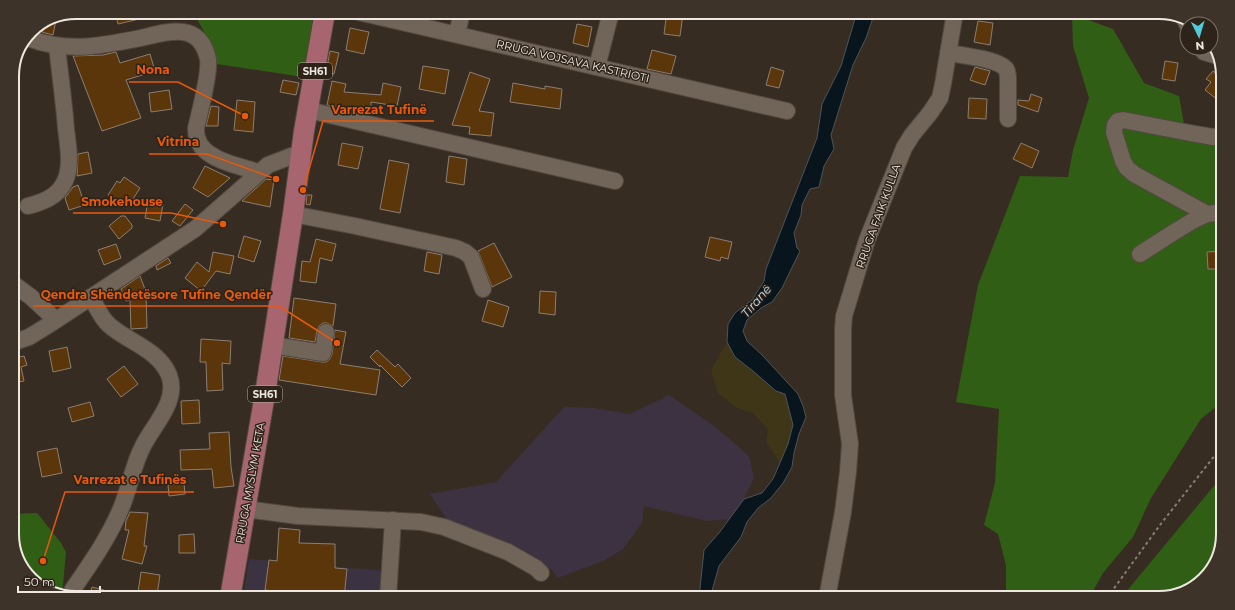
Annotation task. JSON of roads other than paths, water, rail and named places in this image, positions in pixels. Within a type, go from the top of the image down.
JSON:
[{"type":"main road","name":"RRUGA MYSLYM KETA","points":[[231,591],[246,509],[308,110],[324,19]]},
{"type":"street","name":"RRUGA VOJSAVA KASTRIOTI","points":[[390,19],[787,112]]},
{"type":"street","points":[[458,34],[461,19]]},
{"type":"street","points":[[597,67],[609,19]]},
{"type":"street","name":"RRUGA FAIK KULLA","points":[[828,591],[848,472],[850,444],[843,395],[844,316],[867,240],[904,148],[940,98],[954,19]]},
{"type":"street","points":[[33,39],[57,46],[83,47],[103,45],[169,32],[183,32],[193,35],[201,41],[208,60],[208,71],[196,128],[196,137],[200,145],[218,159],[258,172]]},
{"type":"street","points":[[28,206],[48,199],[58,191],[65,182],[68,169],[64,102],[57,46]]},
{"type":"street","points":[[948,53],[985,60],[1004,67],[1007,71],[1008,77],[1008,119]]},
{"type":"street","points":[[308,110],[615,181]]},
{"type":"street","points":[[1215,213],[1134,174],[1127,168],[1123,161],[1114,132],[1115,125],[1118,121],[1123,120],[1216,137]]},
{"type":"street","points":[[19,341],[29,337],[56,320],[195,229],[258,172],[268,165],[302,152]]},
{"type":"street","points":[[1140,254],[1171,234],[1215,213]]},
{"type":"street","points":[[293,214],[456,248],[471,256],[483,289]]},
{"type":"street","points":[[19,289],[31,297],[56,320]]},
{"type":"street","points":[[72,591],[112,528],[142,446],[168,404],[172,394],[169,374],[162,363],[140,344],[108,324],[91,297]]},
{"type":"street","points":[[272,345],[323,353],[326,332]]},
{"type":"street","points":[[246,509],[298,516],[393,520],[421,522],[444,526],[508,552],[536,568],[541,573]]},
{"type":"street","points":[[388,591],[393,520]]},
{"type":"water","name":"Tiranë","points":[[855,19],[873,19],[866,38],[853,65],[831,135],[834,149],[824,166],[819,187],[810,189],[802,205],[801,215],[794,233],[797,248],[800,251],[782,288],[772,302],[761,308],[747,320],[743,331],[747,341],[798,394],[806,417],[799,434],[792,467],[783,483],[771,498],[758,508],[747,522],[741,537],[719,566],[712,591],[700,591],[704,550],[719,533],[744,499],[762,493],[773,479],[788,444],[793,425],[785,394],[776,391],[735,357],[727,342],[728,324],[735,313],[752,300],[764,281],[766,269],[817,138],[822,104],[841,66]]},
{"type":"place","name":"Nona","points":[[245,116]]},
{"type":"place","name":"Vitrina","points":[[276,179]]},
{"type":"place","name":"Varrezat Tufinë","points":[[303,190]]},
{"type":"place","name":"Smokehouse","points":[[223,224]]},
{"type":"place","name":"Qendra Shëndetësore Tufine Qendër","points":[[337,343]]},
{"type":"place","name":"Varrezat e Tufinës","points":[[43,561]]}]
